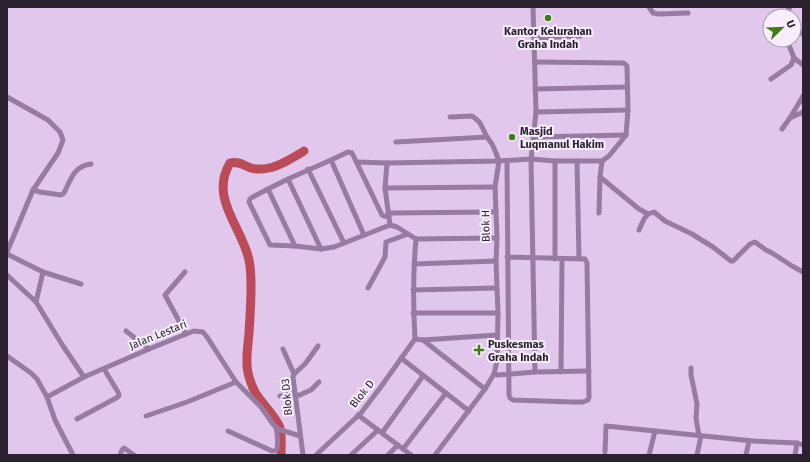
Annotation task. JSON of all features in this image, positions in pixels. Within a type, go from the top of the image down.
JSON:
[{"type":"street","points":[[533,7],[536,112],[531,159],[535,372]]},
{"type":"street","points":[[649,7],[653,13],[659,14],[688,13]]},
{"type":"street","points":[[534,38],[580,36]]},
{"type":"street","points":[[790,48],[794,58],[803,65]]},
{"type":"street","points":[[771,79],[791,65],[794,58]]},
{"type":"street","points":[[357,162],[507,161],[531,159],[555,161],[602,161],[609,156],[626,135],[628,110],[627,66],[623,63],[535,62]]},
{"type":"street","points":[[535,89],[627,87]]},
{"type":"street","points":[[782,129],[803,96]]},
{"type":"street","points":[[7,97],[48,120],[60,132],[63,140],[58,153],[33,190],[7,253],[44,272],[81,284]]},
{"type":"street","points":[[536,112],[628,110]]},
{"type":"street","points":[[790,118],[803,112]]},
{"type":"street","points":[[450,117],[472,116],[480,123],[496,153],[498,161]]},
{"type":"street","points":[[534,137],[626,135]]},
{"type":"street","points":[[396,142],[487,137]]},
{"type":"street","points":[[496,212],[384,216],[382,215],[357,162],[350,152],[308,169],[251,198],[249,202],[270,245],[321,248],[334,247],[390,225],[397,227],[416,238],[497,238]]},
{"type":"street","points":[[331,160],[364,235]]},
{"type":"street","name":"Blok H","points":[[434,455],[485,389],[494,374],[497,361],[498,313],[496,288],[497,238],[495,187],[498,161]]},
{"type":"street","points":[[507,161],[507,257],[508,373],[510,398],[513,400],[572,402],[583,402],[588,400],[589,371],[587,263],[585,259],[507,257]]},
{"type":"street","points":[[555,161],[555,258]]},
{"type":"street","points":[[577,161],[579,259]]},
{"type":"street","points":[[599,213],[602,161]]},
{"type":"street","points":[[387,163],[386,188],[390,225]]},
{"type":"street","points":[[33,190],[61,195],[64,193],[76,170],[80,167],[91,164]]},
{"type":"street","points":[[308,169],[344,243]]},
{"type":"street","points":[[600,177],[639,209],[648,214]]},
{"type":"street","points":[[288,179],[321,248]]},
{"type":"street","points":[[386,188],[495,187]]},
{"type":"street","points":[[268,189],[295,246]]},
{"type":"street","points":[[639,230],[648,214],[654,212],[666,221],[692,234],[713,247],[731,261],[733,261],[750,244],[755,242],[803,272]]},
{"type":"street","points":[[368,288],[385,257],[386,242],[408,234]]},
{"type":"street","points":[[416,238],[413,290],[415,339],[423,340],[497,335]]},
{"type":"street","points":[[560,372],[562,259]]},
{"type":"street","points":[[414,264],[496,262]]},
{"type":"street","points":[[36,302],[44,272]]},
{"type":"street","points":[[185,272],[165,295],[186,334]]},
{"type":"street","points":[[7,275],[36,302],[84,377]]},
{"type":"street","points":[[413,290],[496,288]]},
{"type":"street","points":[[413,314],[498,313]]},
{"type":"street","points":[[126,330],[149,349]]},
{"type":"street","name":"Jalan Lestari","points":[[47,398],[84,377],[149,349],[194,331],[203,332],[236,382],[261,407],[277,428]]},
{"type":"street","name":"Blok D","points":[[316,455],[358,415],[380,388],[415,339]]},
{"type":"street","points":[[423,340],[485,389]]},
{"type":"street","name":"Blok D3","points":[[303,455],[293,376],[305,364],[318,346]]},
{"type":"street","points":[[283,348],[294,374]]},
{"type":"street","points":[[7,356],[34,376],[37,380],[47,398],[55,420],[73,455]]},
{"type":"street","points":[[401,358],[469,411]]},
{"type":"street","points":[[691,368],[697,404],[696,418],[700,436],[697,455]]},
{"type":"street","points":[[78,419],[118,397],[118,392],[104,369]]},
{"type":"street","points":[[494,374],[589,371]]},
{"type":"street","points":[[351,455],[380,432],[423,376]]},
{"type":"street","points":[[146,416],[187,402],[236,382]]},
{"type":"street","points":[[280,396],[295,395],[311,390],[319,382]]},
{"type":"street","points":[[388,455],[400,447],[446,393]]},
{"type":"street","points":[[358,415],[411,455]]},
{"type":"street","points":[[605,452],[606,426],[749,441],[797,443],[803,445]]},
{"type":"street","points":[[228,431],[272,451],[277,449],[277,428],[300,436]]},
{"type":"street","points":[[649,455],[654,431]]},
{"type":"street","points":[[746,455],[749,441]]},
{"type":"street","points":[[795,455],[797,443]]},
{"type":"street","points":[[120,455],[124,448],[134,455]]},
{"type":"waterway","points":[[281,455],[281,434],[279,425],[255,392],[248,373],[247,358],[251,305],[250,267],[245,248],[229,212],[223,188],[224,176],[230,163],[238,163],[251,168],[265,169],[279,165],[304,151]]},
{"type":"place","name":"Kantor Kelurahan Graha Indah","points":[[548,18]]},
{"type":"place","name":"Masjid Luqmanul Hakim","points":[[512,137]]},
{"type":"place","name":"Puskesmas Graha Indah","points":[[479,350]]}]
